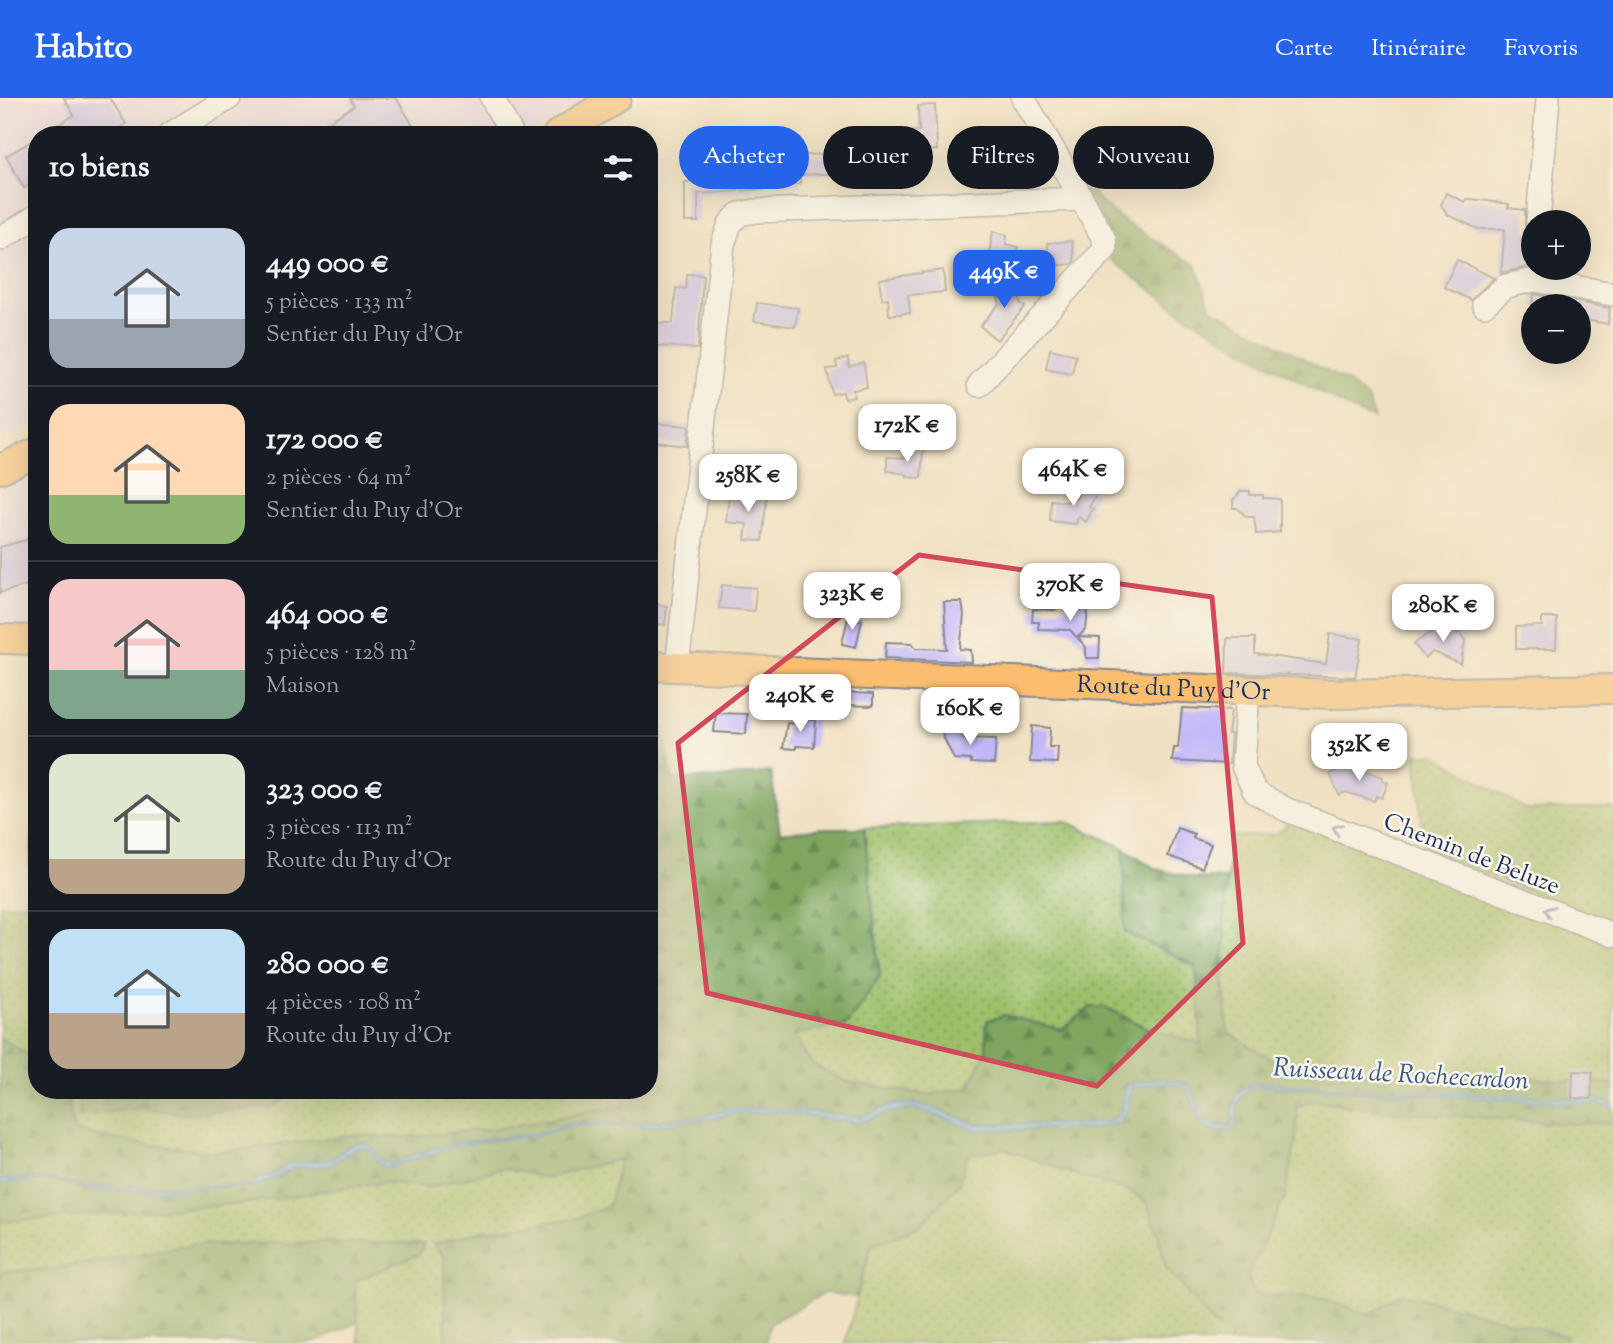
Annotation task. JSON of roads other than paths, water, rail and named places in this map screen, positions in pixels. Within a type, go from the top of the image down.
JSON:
[{"type":"main road","points":[[572,126],[617,98]]},
{"type":"main road","points":[[0,469],[28,456]]},
{"type":"main road","points":[[0,639],[28,640]]},
{"type":"main road","name":"Route du Puy d'Or","points":[[658,666],[1331,694],[1613,689]]},
{"type":"street","points":[[184,126],[229,98]]},
{"type":"street","points":[[492,98],[507,126]]},
{"type":"street","points":[[979,385],[1105,249],[1104,239],[1023,98]]},
{"type":"street","points":[[1539,210],[1548,98]]},
{"type":"street","points":[[677,667],[723,244],[730,224],[739,214],[756,211],[1082,199]]},
{"type":"street","points":[[0,239],[28,222]]},
{"type":"street","points":[[1484,305],[1506,286],[1521,280]]},
{"type":"street","points":[[1558,280],[1613,294]]},
{"type":"street","name":"Chemin de Beluze","points":[[1248,691],[1243,766],[1255,792],[1287,810],[1613,935]]},
{"type":"water","points":[[1157,1078],[1188,1083],[1205,1121],[1220,1126],[1232,1125],[1233,1103],[1240,1090],[1247,1085],[1263,1082],[1297,1086],[1591,1099],[1613,1103],[1613,1107],[1260,1086],[1246,1091],[1239,1101],[1236,1128],[1218,1131],[1202,1124],[1186,1086],[1158,1083],[1131,1088],[1128,1109],[1119,1123],[1092,1129],[976,1130],[928,1112],[912,1109],[886,1113],[859,1123],[780,1112],[731,1113],[715,1118],[651,1126],[570,1126],[532,1137],[454,1146],[388,1168],[379,1163],[370,1150],[358,1147],[328,1166],[293,1168],[280,1177],[257,1186],[141,1191],[84,1189],[36,1180],[0,1184],[0,1180],[43,1178],[81,1186],[253,1185],[258,1178],[274,1174],[288,1163],[328,1160],[356,1142],[369,1145],[390,1164],[459,1142],[532,1134],[570,1123],[631,1123],[703,1116],[730,1109],[769,1108],[861,1117],[890,1105],[914,1104],[977,1124],[1090,1124],[1108,1121],[1120,1114],[1126,1085]]},
{"type":"water label","name":"Ruisseau de Rochecardon","points":[[1401,1073]]}]
